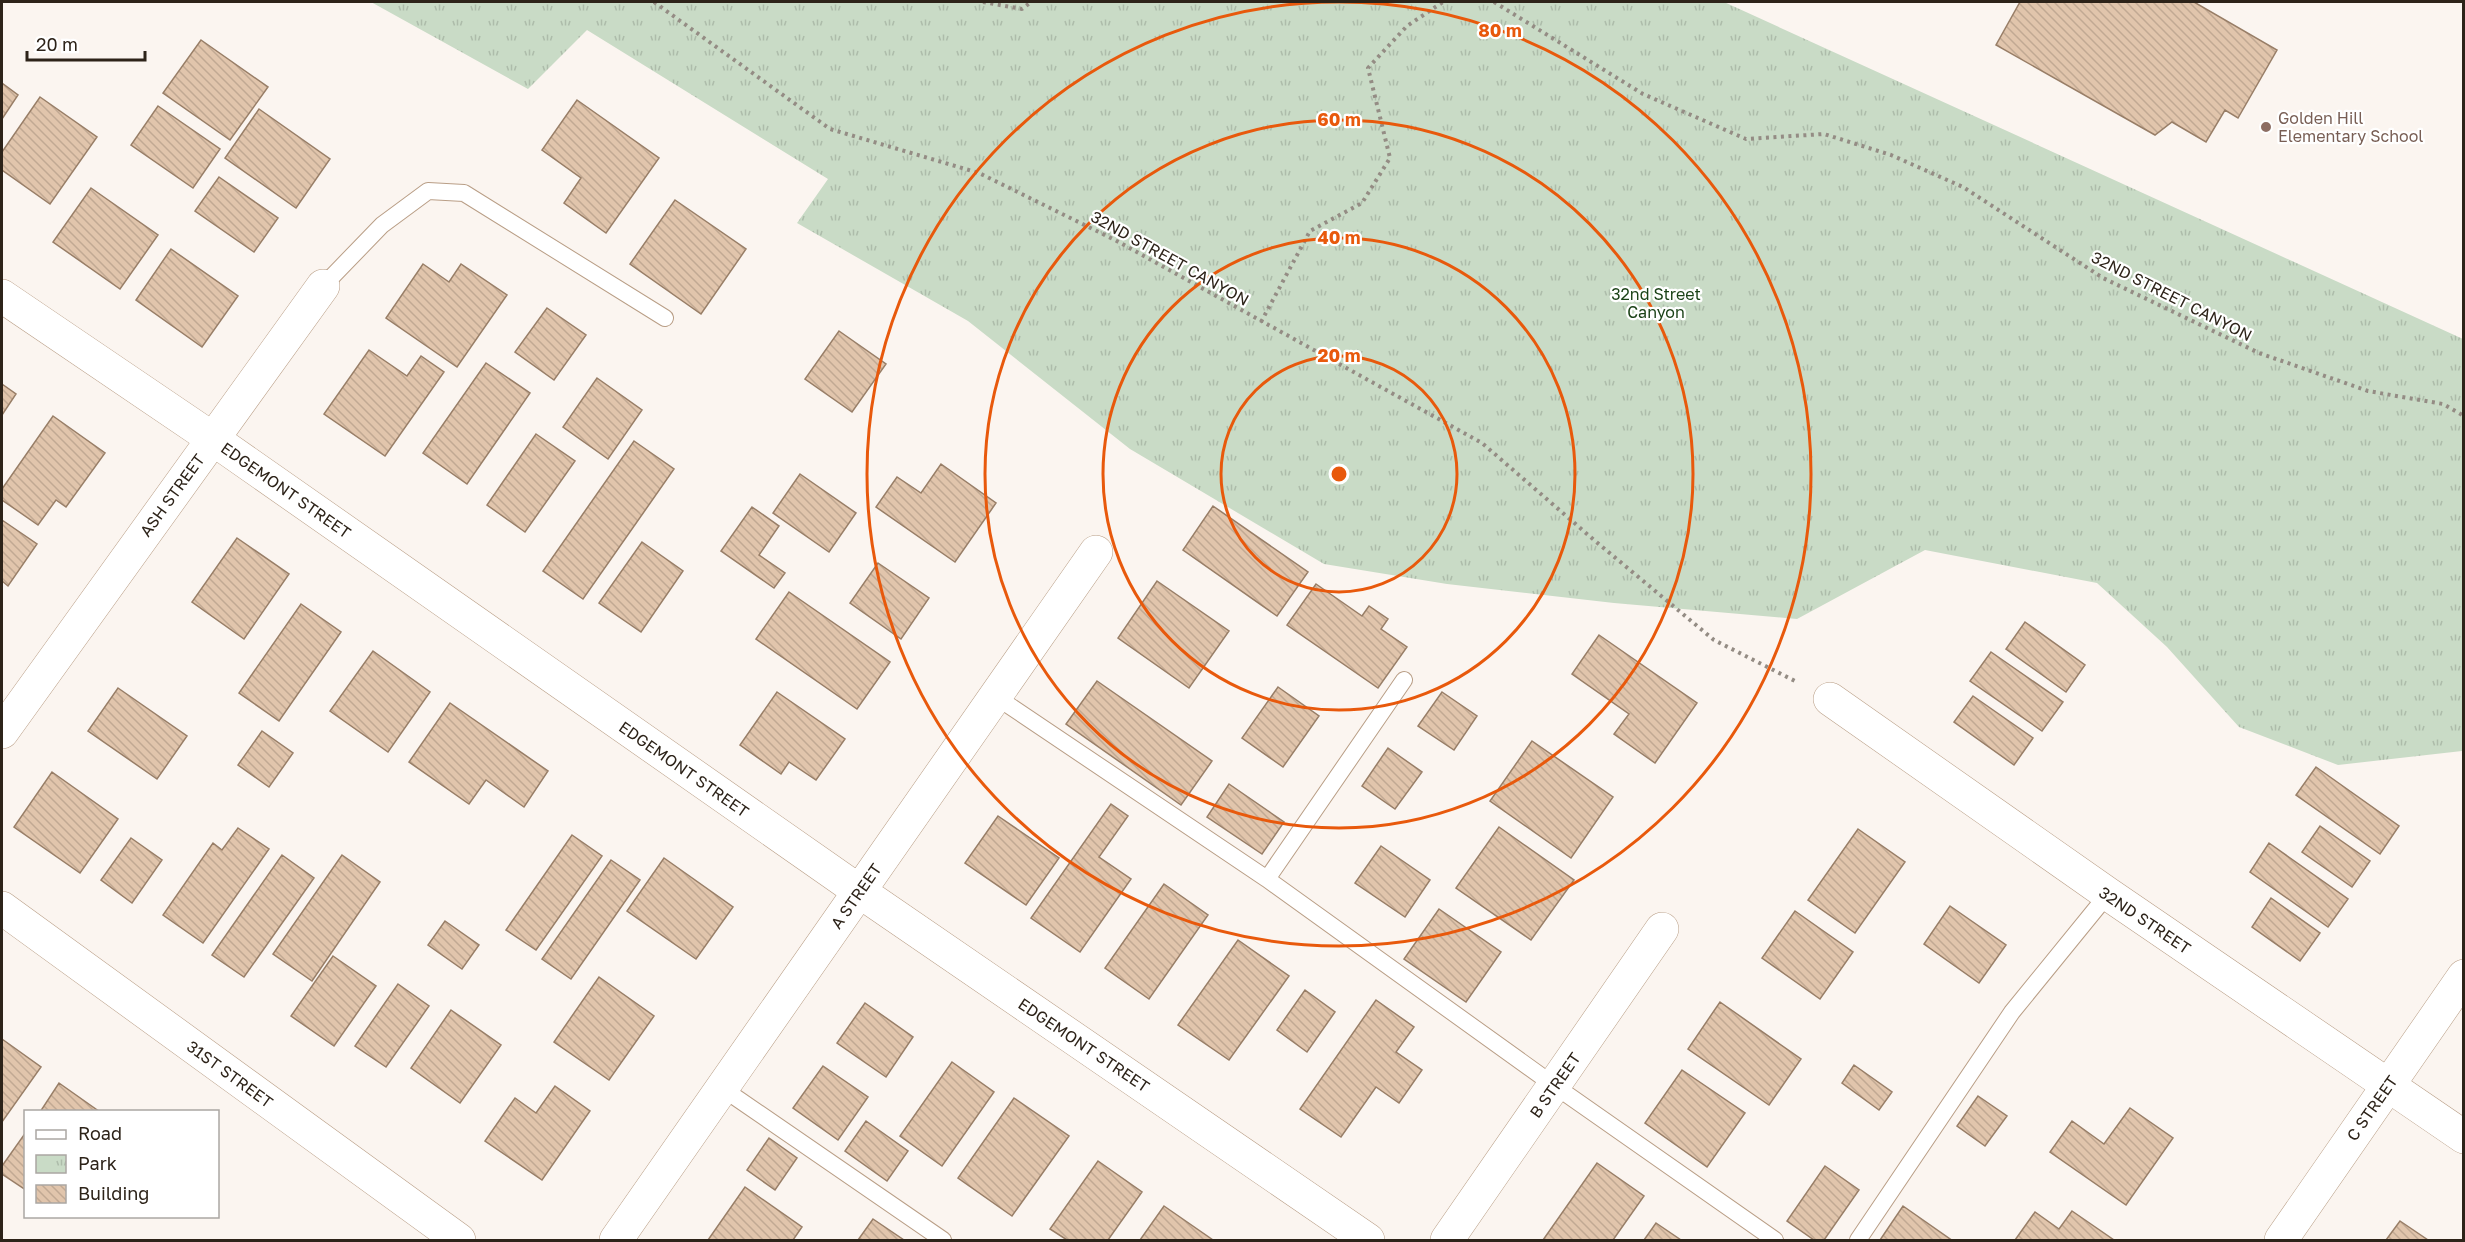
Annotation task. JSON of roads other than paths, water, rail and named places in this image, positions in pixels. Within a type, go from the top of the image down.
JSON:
[{"type":"street","name":"ASH STREET","points":[[2,732],[323,286]]},
{"type":"street","name":"EDGEMONT STREET","points":[[2,296],[213,439],[859,891],[1368,1240]]},
{"type":"street","name":"A STREET","points":[[616,1240],[1096,552]]},
{"type":"street","name":"32ND STREET","points":[[1830,699],[2108,894],[2463,1137]]},
{"type":"street","name":"31ST STREET","points":[[2,908],[459,1240]]},
{"type":"street","name":"B STREET","points":[[1447,1240],[1662,929]]},
{"type":"street","name":"C STREET","points":[[2281,1240],[2463,976]]},
{"type":"lane","name":"ASH STREET","points":[[323,286],[382,225],[428,191],[464,193],[665,318]]},
{"type":"lane","points":[[1267,879],[1404,680]]},
{"type":"lane","points":[[995,696],[1267,879],[1555,1086],[1775,1240]]},
{"type":"lane","points":[[1858,1240],[2012,1012],[2108,894]]},
{"type":"lane","points":[[722,1088],[943,1240]]},
{"type":"place","name":"Golden Hill Elementary School","points":[[2266,127]]},
{"type":"park label","name":"32nd Street Canyon","points":[[1656,303]]}]
